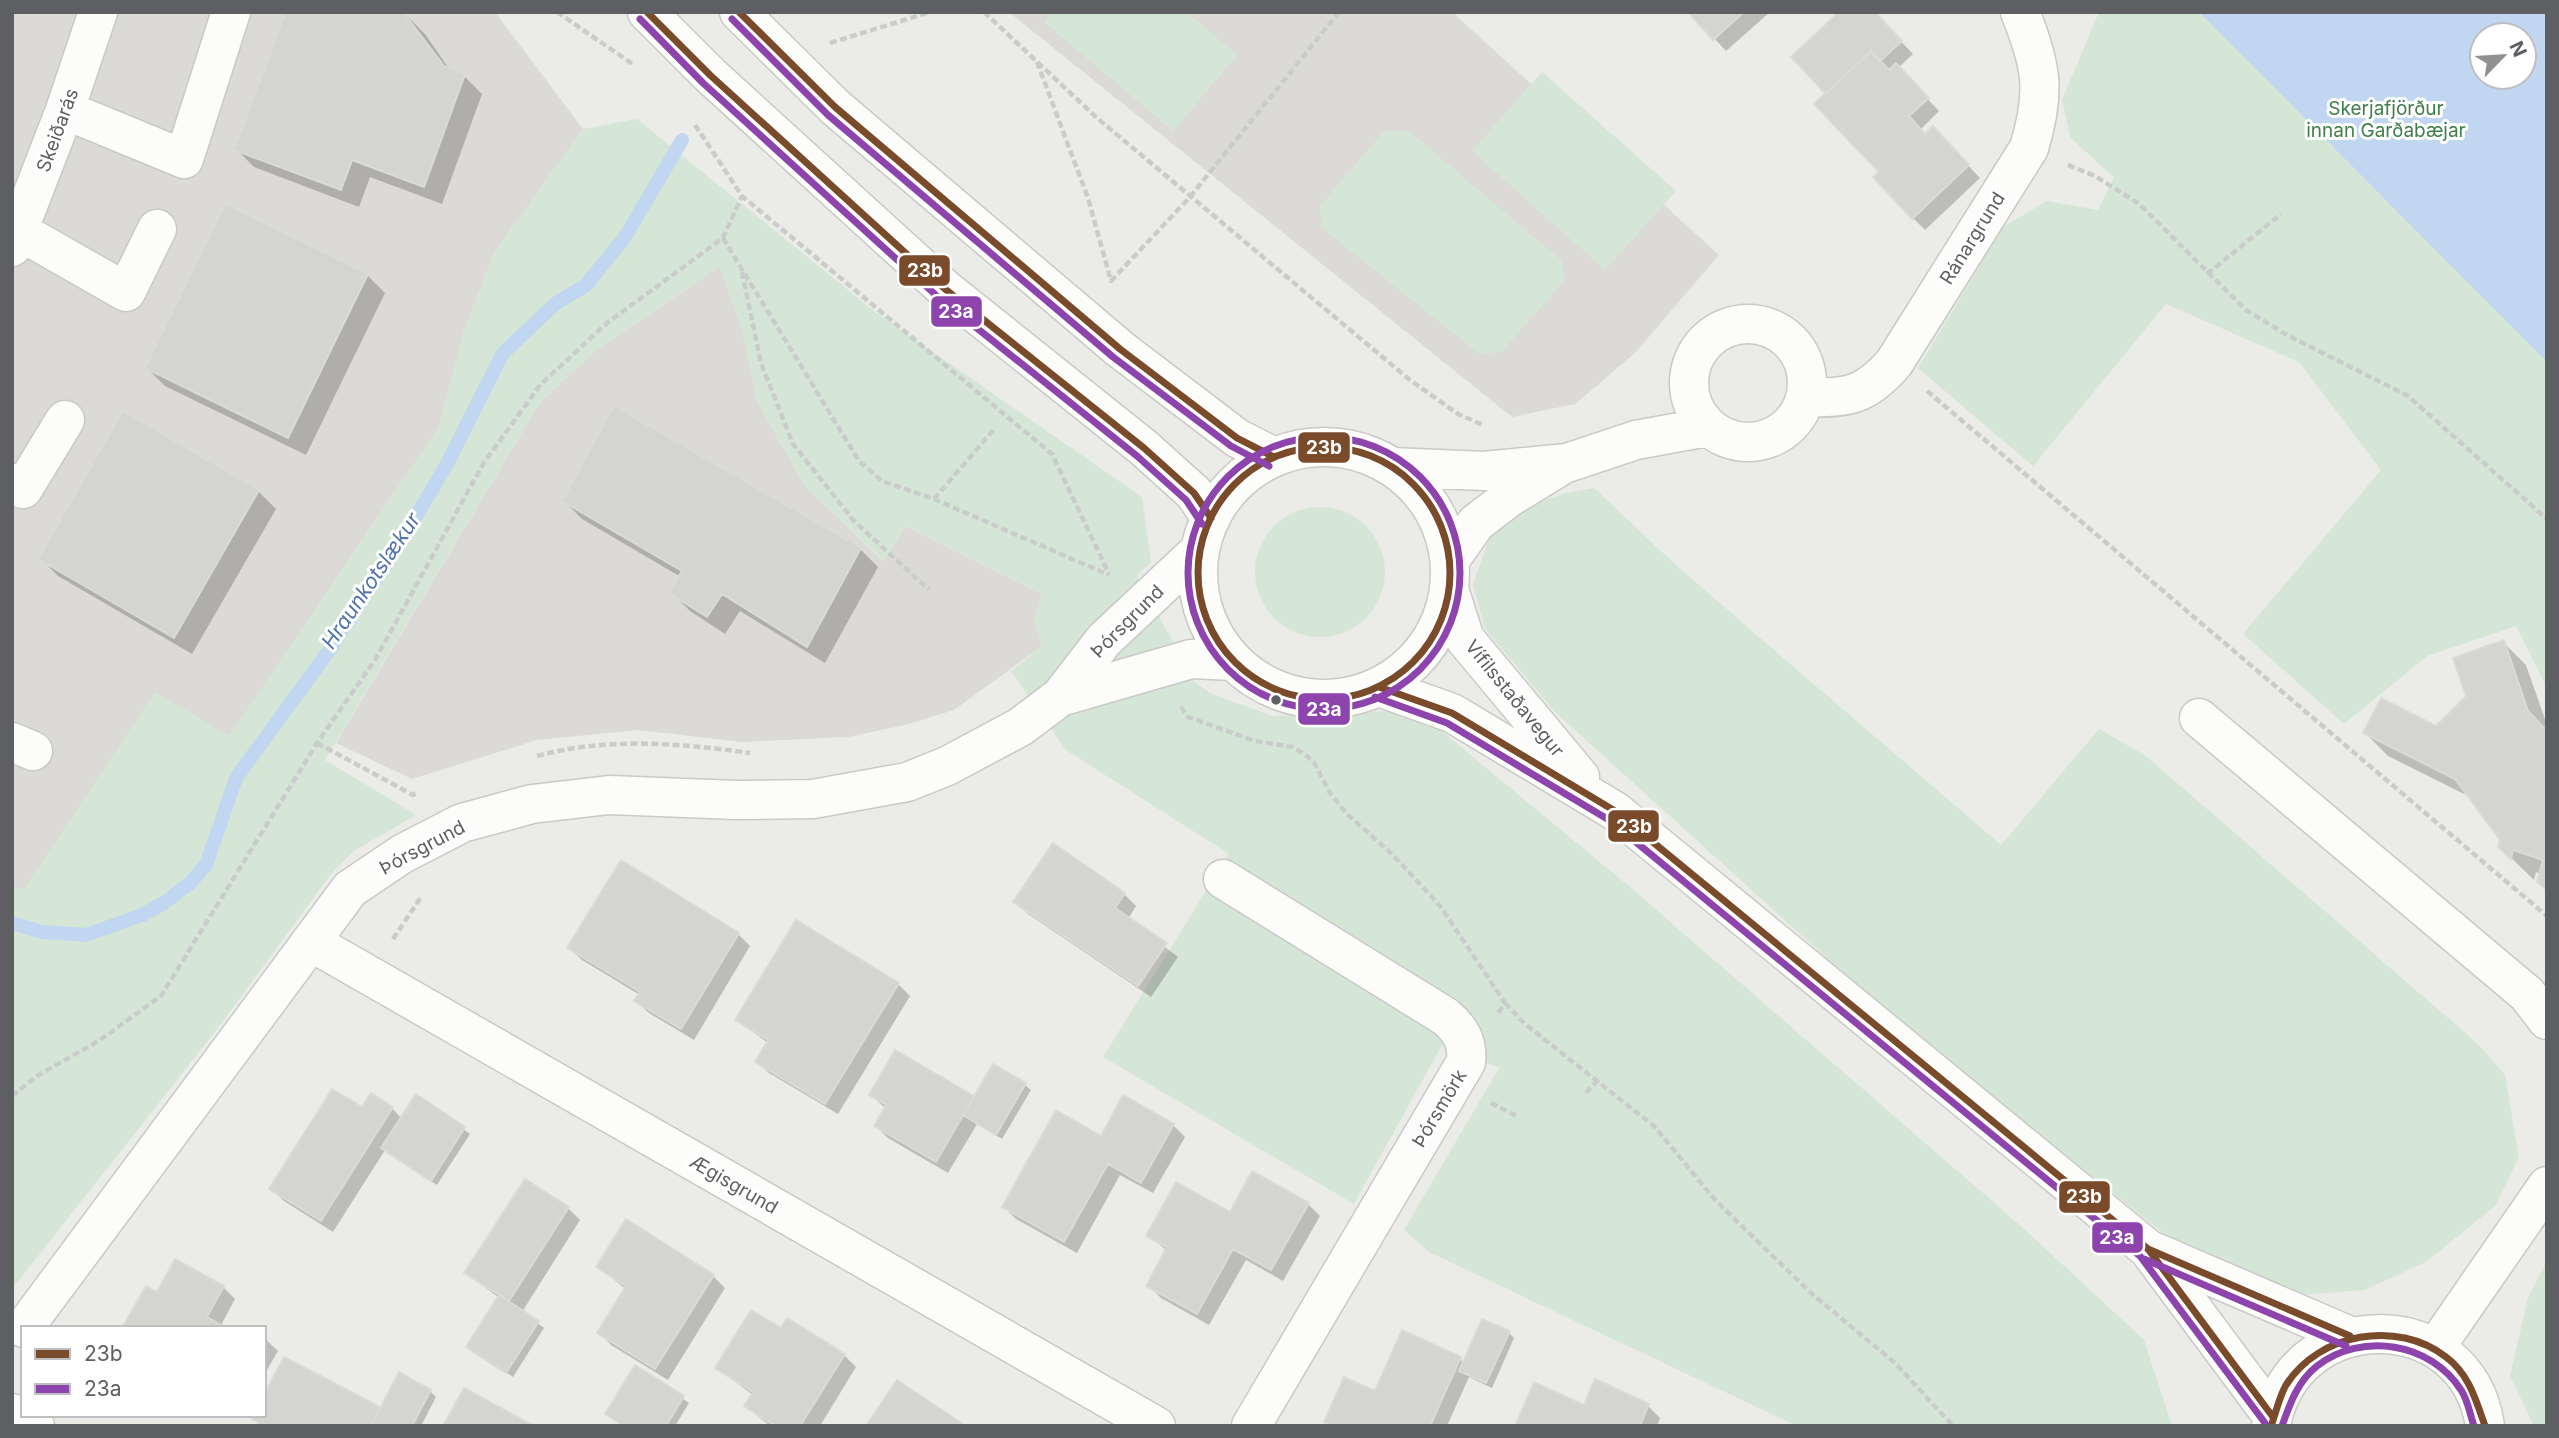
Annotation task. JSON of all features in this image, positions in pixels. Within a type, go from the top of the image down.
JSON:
[{"type":"street","name":"Skeiðarás","points":[[16,239],[65,110],[97,12]]},
{"type":"street","points":[[65,110],[184,159],[230,12]]},
{"type":"street","points":[[647,12],[720,84],[945,289],[1144,448],[1194,492],[1205,534],[1198,584],[1216,639],[1234,662],[1278,690],[1302,697],[1328,699],[1354,696],[1379,687],[1401,674],[1419,657],[1433,637],[1444,613],[1449,575],[1476,523],[1510,497],[1567,463],[1636,440],[1707,427]]},
{"type":"street","points":[[739,12],[835,107],[1120,349],[1237,438],[1274,457]]},
{"type":"street","name":"Ránargrund","points":[[1807,397],[1839,398],[1860,392],[1879,381],[1894,363],[2029,148],[2040,112],[2038,55],[2020,12]]},
{"type":"street","points":[[16,239],[126,292],[157,229]]},
{"type":"street","points":[[1751,323],[1772,328],[1789,340],[1801,356],[1807,377],[1807,397],[1798,416],[1784,432],[1765,441],[1745,443],[1724,438],[1707,427],[1694,410],[1688,390],[1690,369],[1698,350],[1713,335],[1731,326],[1751,323]]},
{"type":"street","points":[[12,483],[23,489],[65,420]]},
{"type":"street","name":"Vífilsstaðavegur","points":[[1205,534],[1227,493],[1248,472],[1274,457],[1303,449],[1335,447],[1364,454],[1392,467],[1415,485],[1432,507],[1444,533],[1449,575],[1465,639],[1597,798]]},
{"type":"street","points":[[1392,467],[1484,471],[1567,463]]},
{"type":"street","name":"Þórsgrund","points":[[25,1326],[350,889],[402,854],[461,823],[532,804],[609,795],[736,800],[813,799],[907,782],[981,751],[1020,727],[1060,697],[1104,640],[1129,617],[1205,534]]},
{"type":"street","name":"Þórsgrund","points":[[1060,697],[1191,659],[1234,662]]},
{"type":"street","name":"Vífilsstaðavegur","points":[[1379,687],[1452,713],[1597,798],[2148,1249],[2272,1421],[2293,1375],[2328,1345],[2350,1336],[2393,1334],[2435,1348],[2466,1378],[2477,1396],[2485,1426]]},
{"type":"street","points":[[2199,718],[2528,994],[2547,1020]]},
{"type":"street","name":"Þórsmörk","points":[[1223,879],[1446,1017],[1462,1033],[1467,1052],[1466,1062],[1251,1426]]},
{"type":"street","name":"Ægisgrund","points":[[311,942],[1156,1426]]},
{"type":"street","points":[[2435,1348],[2547,1186]]},
{"type":"street","name":"Vífilsstaðavegur","points":[[2148,1249],[2350,1336]]},
{"type":"street","points":[[12,1413],[35,1426]]},
{"type":"path","points":[[557,12],[639,68]]},
{"type":"path","points":[[830,43],[930,12]]},
{"type":"path","points":[[984,12],[1097,118],[1410,380],[1458,414],[1485,426]]},
{"type":"path","points":[[1037,61],[1088,198],[1111,281],[1190,197],[1339,12]]},
{"type":"path","points":[[689,117],[742,196],[1052,454],[1129,617]]},
{"type":"path","points":[[2029,148],[2095,176],[2138,203],[2228,296],[2266,324],[2408,396],[2547,519]]},
{"type":"path","points":[[12,1097],[37,1076],[100,1040],[161,996],[317,743],[375,660],[483,464],[541,384],[607,323],[723,238],[742,196]]},
{"type":"path","points":[[2207,274],[2281,214]]},
{"type":"path","points":[[723,238],[859,461],[882,481],[934,499],[1110,575]]},
{"type":"path","points":[[741,268],[761,363],[793,444],[853,520],[929,590]]},
{"type":"path","points":[[1894,363],[2547,916]]},
{"type":"path","points":[[934,499],[996,427]]},
{"type":"path","points":[[1156,668],[1166,688],[1188,717],[1255,741],[1292,747],[1314,763],[1330,793],[1347,814],[1392,854],[1440,906],[1505,1003],[1525,1024],[1599,1079],[1654,1126],[1716,1201],[1811,1293],[1895,1363],[1953,1426]]},
{"type":"path","points":[[1466,1062],[1505,1003]]},
{"type":"path","points":[[1586,1093],[1599,1079]]},
{"type":"shaded area","points":[[12,12],[495,12],[583,129],[494,253],[464,331],[439,427],[229,737],[24,889],[12,887]]},
{"type":"shaded area","points":[[1009,12],[1452,12],[1719,255],[1635,353],[1575,404],[1512,417]]},
{"type":"shaded area","points":[[720,266],[742,330],[757,401],[805,486],[883,561],[905,526],[1042,594],[1034,621],[1042,646],[954,710],[905,725],[848,737],[743,742],[638,730],[537,740],[412,779],[336,743],[540,402],[594,352]]},
{"type":"green space","points":[[1052,12],[1187,12],[1237,55],[1173,131],[1044,22]]},
{"type":"green space","points":[[2099,12],[2547,12],[2547,687],[2516,626],[2427,656],[2344,724],[2243,634],[2381,470],[2299,362],[2166,304],[2033,466],[1918,368],[2003,227],[2047,201],[2098,210],[2114,178],[2070,137],[2062,100]]},
{"type":"green space","points":[[1542,72],[1676,191],[1605,270],[1472,151]]},
{"type":"green space","points":[[637,119],[874,311],[1142,497],[1151,562],[1137,575],[1194,681],[1210,693],[1272,716],[1387,711],[1426,718],[1631,888],[2022,1227],[2144,1340],[2172,1426],[1797,1426],[1429,1252],[1404,1230],[1499,1068],[1442,1045],[1354,1204],[1103,1057],[1229,854],[1066,750],[1011,671],[1042,646],[1034,621],[1042,594],[906,526],[884,561],[805,486],[757,401],[742,330],[720,266],[594,352],[540,402],[325,760],[416,815],[352,852],[328,878],[218,1028],[12,1289],[12,887],[24,889],[155,692],[229,736],[439,427],[464,331],[494,253],[583,129]]},
{"type":"green space","points":[[1384,131],[1409,131],[1562,261],[1564,281],[1501,352],[1479,354],[1321,227],[1320,206]]},
{"type":"green space","points":[[1594,488],[1679,568],[2001,845],[2099,729],[2146,756],[2478,1044],[2505,1075],[2519,1157],[2495,1206],[2426,1262],[2364,1290],[2297,1295],[2195,1258],[1905,1029],[1555,712],[1485,629],[1473,584],[1490,537],[1527,507],[1565,493]]},
{"type":"green space","points":[[1320,507],[1345,512],[1366,526],[1380,547],[1385,572],[1380,597],[1366,618],[1345,632],[1320,637],[1295,632],[1274,618],[1260,597],[1255,572],[1260,547],[1274,526],[1295,512]]},
{"type":"green space","points":[[2547,1261],[2547,1426],[2534,1426],[2510,1376],[2528,1298]]},
{"type":"water","name":"Skerjafjörður innan Garðabæjar","points":[[2199,12],[2547,12],[2547,362]]},
{"type":"building","points":[[286,12],[403,12],[444,66],[465,74],[424,187],[352,160],[341,190],[234,150]]},
{"type":"building","points":[[1688,12],[1744,12],[1713,40]]},
{"type":"building","points":[[1839,12],[1875,12],[1902,41],[1880,61],[1871,51],[1826,94],[1791,57]]},
{"type":"building","points":[[1871,51],[1889,70],[1896,63],[1929,98],[1909,116],[1925,134],[1933,126],[1969,165],[1912,219],[1873,177],[1879,172],[1814,104]]},
{"type":"building","points":[[225,204],[368,274],[288,438],[145,368]]},
{"type":"building","points":[[614,406],[861,548],[807,647],[722,594],[707,617],[669,593],[682,571],[562,501]]},
{"type":"building","points":[[123,411],[259,490],[174,638],[38,559]]},
{"type":"building","points":[[2504,640],[2528,711],[2547,731],[2547,890],[2537,882],[2543,860],[2513,850],[2511,859],[2498,847],[2500,840],[2455,779],[2363,733],[2381,698],[2436,726],[2466,696],[2453,658]]},
{"type":"building","points":[[1053,843],[1125,893],[1115,908],[1167,943],[1138,986],[1013,902]]},
{"type":"building","points":[[621,860],[739,933],[681,1029],[634,1001],[640,992],[567,948]]},
{"type":"building","points":[[796,920],[899,983],[825,1104],[755,1062],[768,1040],[735,1020]]},
{"type":"building","points":[[895,1050],[974,1096],[936,1162],[874,1126],[886,1105],[869,1095]]},
{"type":"building","points":[[993,1064],[1026,1083],[996,1135],[963,1115]]},
{"type":"building","points":[[332,1089],[362,1107],[371,1093],[393,1107],[321,1221],[269,1189]]},
{"type":"building","points":[[416,1094],[465,1127],[431,1181],[381,1148]]},
{"type":"building","points":[[1123,1095],[1174,1124],[1141,1183],[1108,1164],[1064,1242],[1002,1207],[1056,1110],[1101,1136]]},
{"type":"building","points":[[1252,1171],[1309,1203],[1271,1270],[1233,1249],[1197,1314],[1146,1286],[1167,1247],[1146,1236],[1176,1182],[1230,1212]]},
{"type":"building","points":[[525,1179],[569,1207],[509,1301],[464,1273]]},
{"type":"building","points":[[626,1219],[714,1275],[655,1369],[597,1333],[626,1286],[596,1267]]},
{"type":"building","points":[[175,1259],[224,1286],[207,1317],[223,1326],[123,1326],[146,1286],[157,1292]]},
{"type":"building","points":[[499,1295],[539,1321],[506,1373],[466,1347]]},
{"type":"building","points":[[751,1310],[781,1328],[787,1318],[845,1354],[800,1426],[775,1426],[744,1406],[753,1392],[715,1368]]},
{"type":"building","points":[[1482,1319],[1510,1331],[1486,1383],[1459,1371]]},
{"type":"building","points":[[1402,1330],[1461,1357],[1430,1426],[1333,1426],[1324,1422],[1344,1377],[1375,1391]]},
{"type":"building","points":[[284,1357],[380,1407],[371,1426],[264,1426],[252,1419],[266,1417],[266,1391]]},
{"type":"building","points":[[635,1365],[684,1396],[666,1426],[624,1426],[605,1414]]},
{"type":"building","points":[[399,1372],[431,1390],[412,1426],[371,1426]]},
{"type":"building","points":[[1595,1379],[1649,1404],[1640,1426],[1515,1426],[1534,1382],[1584,1405]]},
{"type":"building","points":[[897,1380],[966,1426],[866,1426]]},
{"type":"building","points":[[464,1388],[534,1426],[443,1426]]},
{"type":"waterway","name":"Hraunkotslækur","points":[[12,923],[42,932],[86,935],[142,915],[164,903],[190,883],[206,865],[236,778],[328,652],[405,535],[447,464],[503,353],[555,304],[586,285],[625,237],[682,140]]},
{"type":"transit line","name":"23b","points":[[647,12],[710,75],[945,289],[1144,448],[1194,493],[1211,518]]},
{"type":"transit line","name":"23b","points":[[739,12],[835,107],[1120,349],[1237,438],[1274,457]]},
{"type":"transit line","name":"23a","points":[[640,19],[703,83],[938,297],[1137,456],[1186,500],[1202,524]]},
{"type":"transit line","name":"23a","points":[[732,19],[828,115],[1113,357],[1231,446],[1269,466]]},
{"type":"transit line","name":"23a","points":[[1324,437],[1351,440],[1376,447],[1400,460],[1420,477],[1437,497],[1450,521],[1457,546],[1460,573],[1457,600],[1450,625],[1437,649],[1420,669],[1400,686],[1376,699],[1351,706],[1324,709],[1297,706],[1272,699],[1248,686],[1228,669],[1211,649],[1198,625],[1191,600],[1188,573],[1191,546],[1198,521],[1211,497],[1228,477],[1248,460],[1272,447],[1297,440],[1324,437]]},
{"type":"transit line","name":"23b","points":[[1324,447],[1349,450],[1372,457],[1413,484],[1440,525],[1447,548],[1450,573],[1447,598],[1440,621],[1413,662],[1372,689],[1349,696],[1324,699],[1299,696],[1276,689],[1235,662],[1208,621],[1201,598],[1198,573],[1201,548],[1208,525],[1235,484],[1276,457],[1299,450],[1324,447]]},
{"type":"transit line","name":"23b","points":[[1379,687],[1452,713],[1615,811],[2148,1249],[2273,1417]]},
{"type":"transit line","name":"23a","points":[[1375,697],[1447,723],[1609,820],[2140,1256],[2265,1423]]},
{"type":"transit line","name":"23b","points":[[2148,1249],[2350,1336]]},
{"type":"transit line","name":"23a","points":[[2144,1259],[2346,1346]]},
{"type":"transit line","name":"23b","points":[[2271,1426],[2286,1385],[2300,1367],[2318,1353],[2338,1343],[2383,1335],[2426,1345],[2454,1364],[2471,1388],[2485,1426]]},
{"type":"transit line","name":"23a","points":[[2282,1426],[2292,1401],[2310,1372],[2335,1355],[2354,1348],[2374,1346],[2395,1347],[2414,1353],[2448,1374],[2463,1394],[2474,1426]]}]
